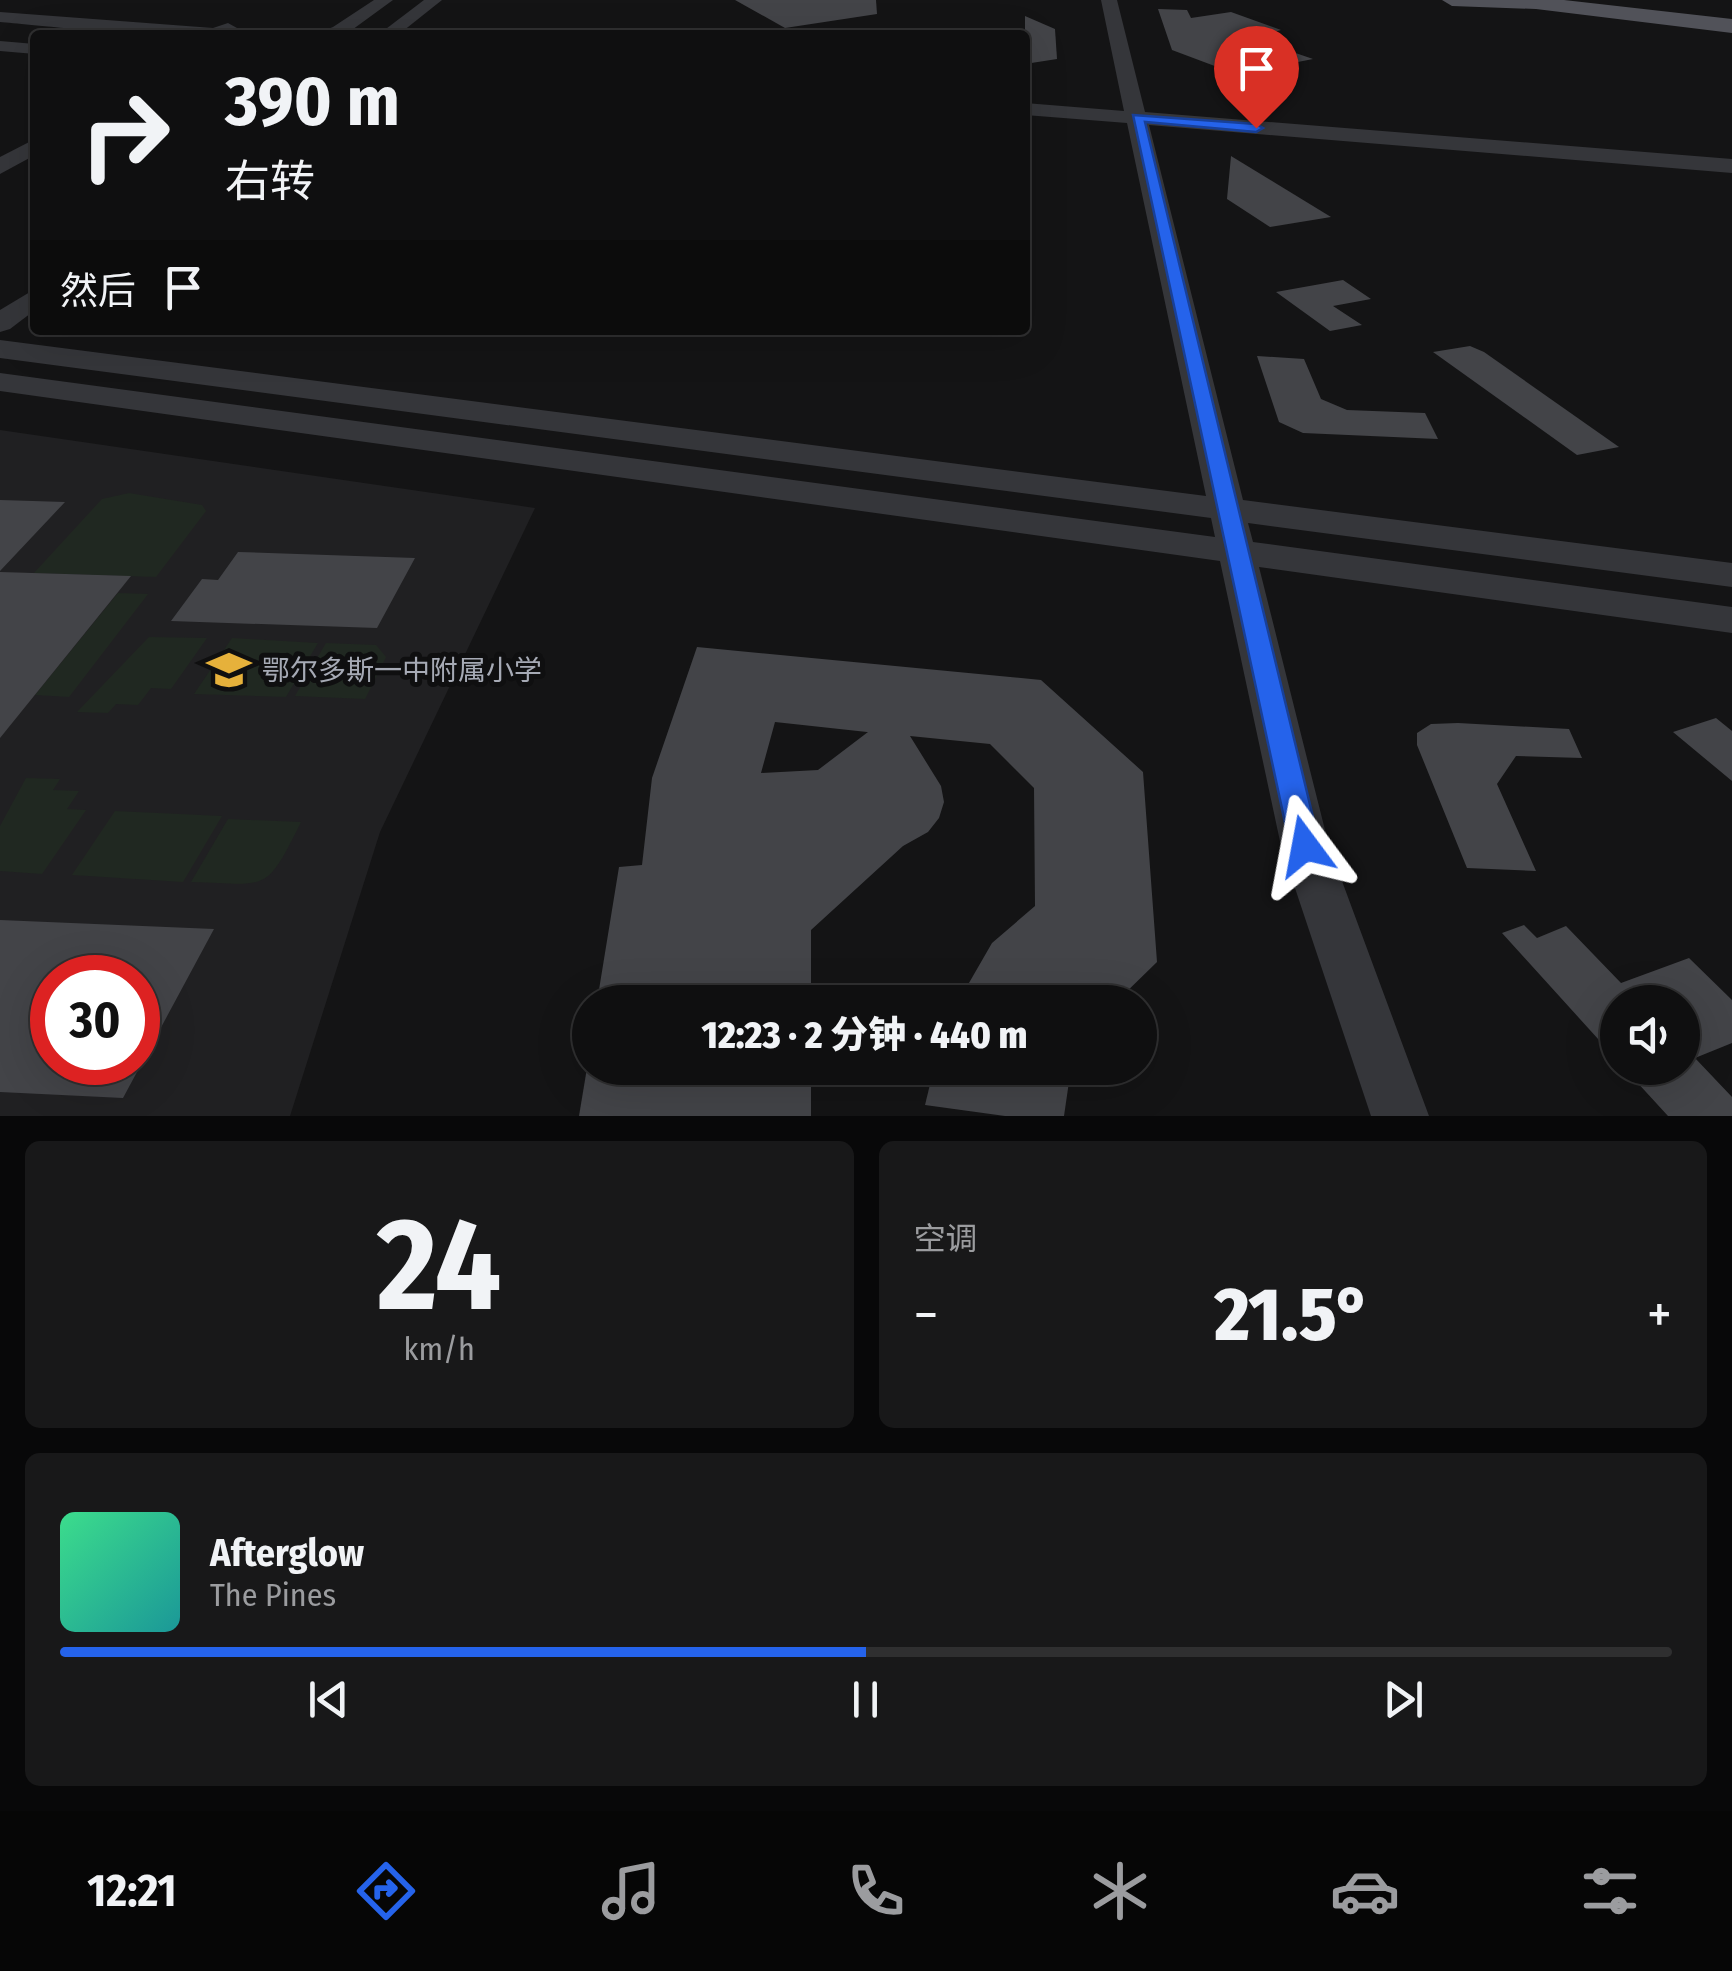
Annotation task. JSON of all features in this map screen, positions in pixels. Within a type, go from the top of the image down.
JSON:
[{"type":"main road","points":[[1452,0],[1536,4],[1732,26]]},
{"type":"main road","points":[[1576,0],[1732,18]]},
{"type":"street","points":[[340,30],[385,0]]},
{"type":"street","points":[[373,30],[414,0]]},
{"type":"street","points":[[394,30],[434,0]]},
{"type":"street","points":[[1110,0],[1305,846],[1400,1116]]},
{"type":"street","points":[[0,17],[205,30]]},
{"type":"street","points":[[0,31],[30,33]]},
{"type":"street","points":[[0,46],[30,49]]},
{"type":"street","points":[[1030,109],[1732,166]]},
{"type":"street","points":[[0,166],[30,149]]},
{"type":"street","points":[[0,300],[30,278]]},
{"type":"street","points":[[0,323],[30,301]]},
{"type":"street","points":[[0,349],[1732,575]]},
{"type":"street","points":[[0,382],[1732,620]]},
{"type":"shaded area","name":"鄂尔多斯一中附属小学","points":[[0,430],[535,508],[380,832],[290,1116],[0,1116]]},
{"type":"shaded area","points":[[129,493],[202,505],[206,511],[156,577],[34,573],[102,499]]},
{"type":"shaded area","points":[[118,593],[148,594],[69,697],[35,695]]},
{"type":"shaded area","points":[[149,637],[207,638],[171,689],[151,688],[138,705],[116,704],[108,713],[77,712]]},
{"type":"shaded area","points":[[232,638],[318,643],[286,697],[194,694]]},
{"type":"shaded area","points":[[326,643],[376,645],[386,657],[365,699],[295,696]]},
{"type":"shaded area","points":[[26,778],[60,779],[53,790],[79,791],[67,809],[86,810],[42,874],[0,871],[0,826]]},
{"type":"shaded area","points":[[115,811],[222,816],[183,882],[72,875]]},
{"type":"shaded area","points":[[228,819],[301,822],[271,874],[261,880],[236,884],[191,882]]},
{"type":"building","points":[[735,0],[876,0],[877,14],[785,28]]},
{"type":"building","points":[[1158,9],[1187,10],[1191,18],[1231,12],[1281,30],[1252,38],[1313,59],[1236,74],[1172,50]]},
{"type":"building","points":[[1025,16],[1055,29],[1057,59],[1030,63],[1030,30],[1025,30]]},
{"type":"building","points":[[1231,156],[1331,217],[1270,227],[1227,199]]},
{"type":"building","points":[[1343,280],[1371,299],[1333,306],[1362,325],[1330,331],[1276,292]]},
{"type":"building","points":[[1470,346],[1619,447],[1577,455],[1433,352]]},
{"type":"building","points":[[1257,356],[1304,359],[1321,399],[1347,410],[1425,413],[1438,439],[1303,433],[1279,422]]},
{"type":"building","points":[[0,500],[65,502],[0,571]]},
{"type":"building","points":[[238,552],[415,558],[377,628],[171,621],[202,579],[218,580]]},
{"type":"building","points":[[0,572],[131,576],[0,738]]},
{"type":"building","points":[[697,647],[1041,680],[1143,772],[1157,962],[1133,985],[968,985],[992,943],[1035,906],[1034,788],[990,744],[910,736],[941,786],[944,802],[939,818],[928,832],[903,846],[811,930],[811,985],[600,985],[619,867],[642,865],[652,778]],"holes":[[[775,722],[868,732],[818,770],[761,773]]]},
{"type":"building","points":[[1716,718],[1732,731],[1732,781],[1673,732]]},
{"type":"building","points":[[1431,724],[1569,729],[1582,758],[1516,756],[1497,784],[1536,871],[1467,868],[1417,745],[1417,733]]},
{"type":"building","points":[[0,920],[214,929],[160,1029],[160,955],[30,955],[30,1085],[130,1085],[123,1098],[0,1092]]},
{"type":"building","points":[[1524,925],[1537,938],[1566,926],[1621,983],[1689,958],[1732,1000],[1732,1043],[1700,1056],[1700,985],[1600,985],[1600,1041],[1502,933]]},
{"type":"building","points":[[1700,1063],[1732,1097],[1732,1116],[1668,1116],[1640,1085],[1700,1085]]},
{"type":"building","points":[[584,1085],[811,1085],[811,1116],[579,1116]]},
{"type":"building","points":[[930,1085],[1069,1085],[1064,1116],[1005,1116],[925,1105]]},
{"type":"place","name":"鄂尔多斯一中附属小学","points":[[229,670]]},
{"type":"route","points":[[1256,128],[1138,118],[1305,846]]}]
